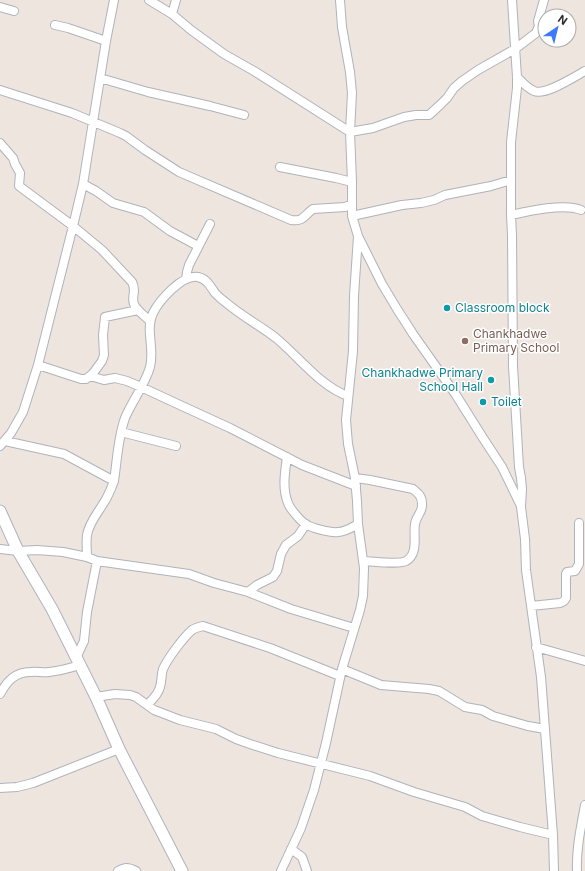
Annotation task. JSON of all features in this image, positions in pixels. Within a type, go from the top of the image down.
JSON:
[{"type":"street","points":[[114,0],[83,184],[73,226],[38,365],[23,412],[11,433],[3,443],[64,454],[114,481]]},
{"type":"street","points":[[149,0],[172,14],[224,54],[254,71],[350,132],[373,128],[404,117],[429,115],[462,81],[515,49],[536,32],[539,26],[538,21],[544,0]]},
{"type":"street","points":[[172,14],[176,0]]},
{"type":"street","points":[[340,0],[342,27],[348,58],[351,86],[350,132],[352,216],[358,236],[397,309],[456,395],[502,467],[521,507]]},
{"type":"street","points":[[512,0],[517,77],[511,142],[513,366],[526,570],[541,677],[553,834],[554,871]]},
{"type":"street","points":[[0,7],[14,11]]},
{"type":"street","points":[[55,25],[106,41]]},
{"type":"street","points":[[517,77],[534,91],[544,92],[585,72]]},
{"type":"street","points":[[100,78],[148,92],[244,115]]},
{"type":"street","points":[[0,90],[93,121],[126,136],[179,172],[292,220],[304,218],[313,209],[345,207],[352,204]]},
{"type":"street","points":[[0,143],[13,158],[20,173],[20,186],[102,250],[132,282],[134,287],[134,304],[150,321]]},
{"type":"street","points":[[280,167],[352,182]]},
{"type":"street","points":[[352,216],[421,203],[434,200],[445,195],[491,186],[512,180]]},
{"type":"street","points":[[83,184],[113,203],[144,212],[170,231],[198,246]]},
{"type":"street","points":[[511,215],[528,211],[568,207],[581,210]]},
{"type":"street","points":[[186,279],[188,265],[210,224]]},
{"type":"street","points":[[281,871],[303,822],[321,764],[341,673],[360,610],[362,596],[364,575],[363,561],[358,524],[355,482],[348,444],[346,420],[353,351],[354,296],[358,236]]},
{"type":"street","points":[[88,557],[87,535],[89,527],[93,518],[108,497],[114,481],[120,432],[129,409],[145,380],[150,365],[150,321],[153,312],[168,293],[186,279],[199,277],[205,281],[224,301],[275,338],[325,383],[338,392],[348,396]]},
{"type":"street","points":[[38,365],[81,379],[86,379],[94,372],[102,361],[104,355],[103,335],[105,317],[138,310]]},
{"type":"street","points":[[90,376],[104,380],[115,378],[127,381],[230,428],[308,467],[355,482],[370,480],[412,489],[418,492],[421,497],[422,509],[416,519],[414,549],[412,556],[407,561],[401,563],[363,561]]},
{"type":"street","points":[[120,432],[176,446]]},
{"type":"street","points":[[286,457],[284,478],[285,491],[288,504],[295,514],[306,524],[321,530],[337,532],[348,530],[358,524]]},
{"type":"street","points":[[0,510],[18,551],[52,609],[96,697],[118,748],[182,871]]},
{"type":"street","points":[[531,606],[560,603],[566,598],[566,574],[567,572],[575,571],[582,564],[579,523]]},
{"type":"street","points":[[248,592],[257,585],[273,577],[277,571],[281,554],[286,545],[298,536],[306,524]]},
{"type":"street","points":[[0,549],[63,552],[88,557],[97,561],[189,574],[214,583],[248,592],[291,609],[354,628]]},
{"type":"street","points":[[0,694],[4,686],[20,673],[48,673],[64,670],[78,662],[84,641],[87,612],[97,561]]},
{"type":"street","points":[[147,705],[158,692],[164,667],[175,650],[192,630],[203,626],[381,685],[439,691],[465,707],[482,710],[494,716],[528,726],[545,729]]},
{"type":"street","points":[[536,647],[585,661]]},
{"type":"street","points":[[96,697],[115,694],[130,695],[136,697],[162,714],[216,729],[250,744],[278,753],[370,776],[414,792],[465,807],[482,816],[497,821],[553,834]]},
{"type":"street","points":[[0,788],[16,787],[33,783],[118,748]]},
{"type":"street","points":[[577,871],[578,846],[585,805]]},
{"type":"street","points":[[291,849],[302,857],[307,871]]},
{"type":"street","points":[[118,871],[128,868],[136,871]]},
{"type":"place","name":"Classroom block","points":[[447,308]]},
{"type":"place","name":"Chankhadwe Primary School","points":[[465,341]]},
{"type":"place","name":"Chankhadwe Primary School Hall","points":[[491,380]]},
{"type":"place","name":"Toilet","points":[[483,402]]}]
